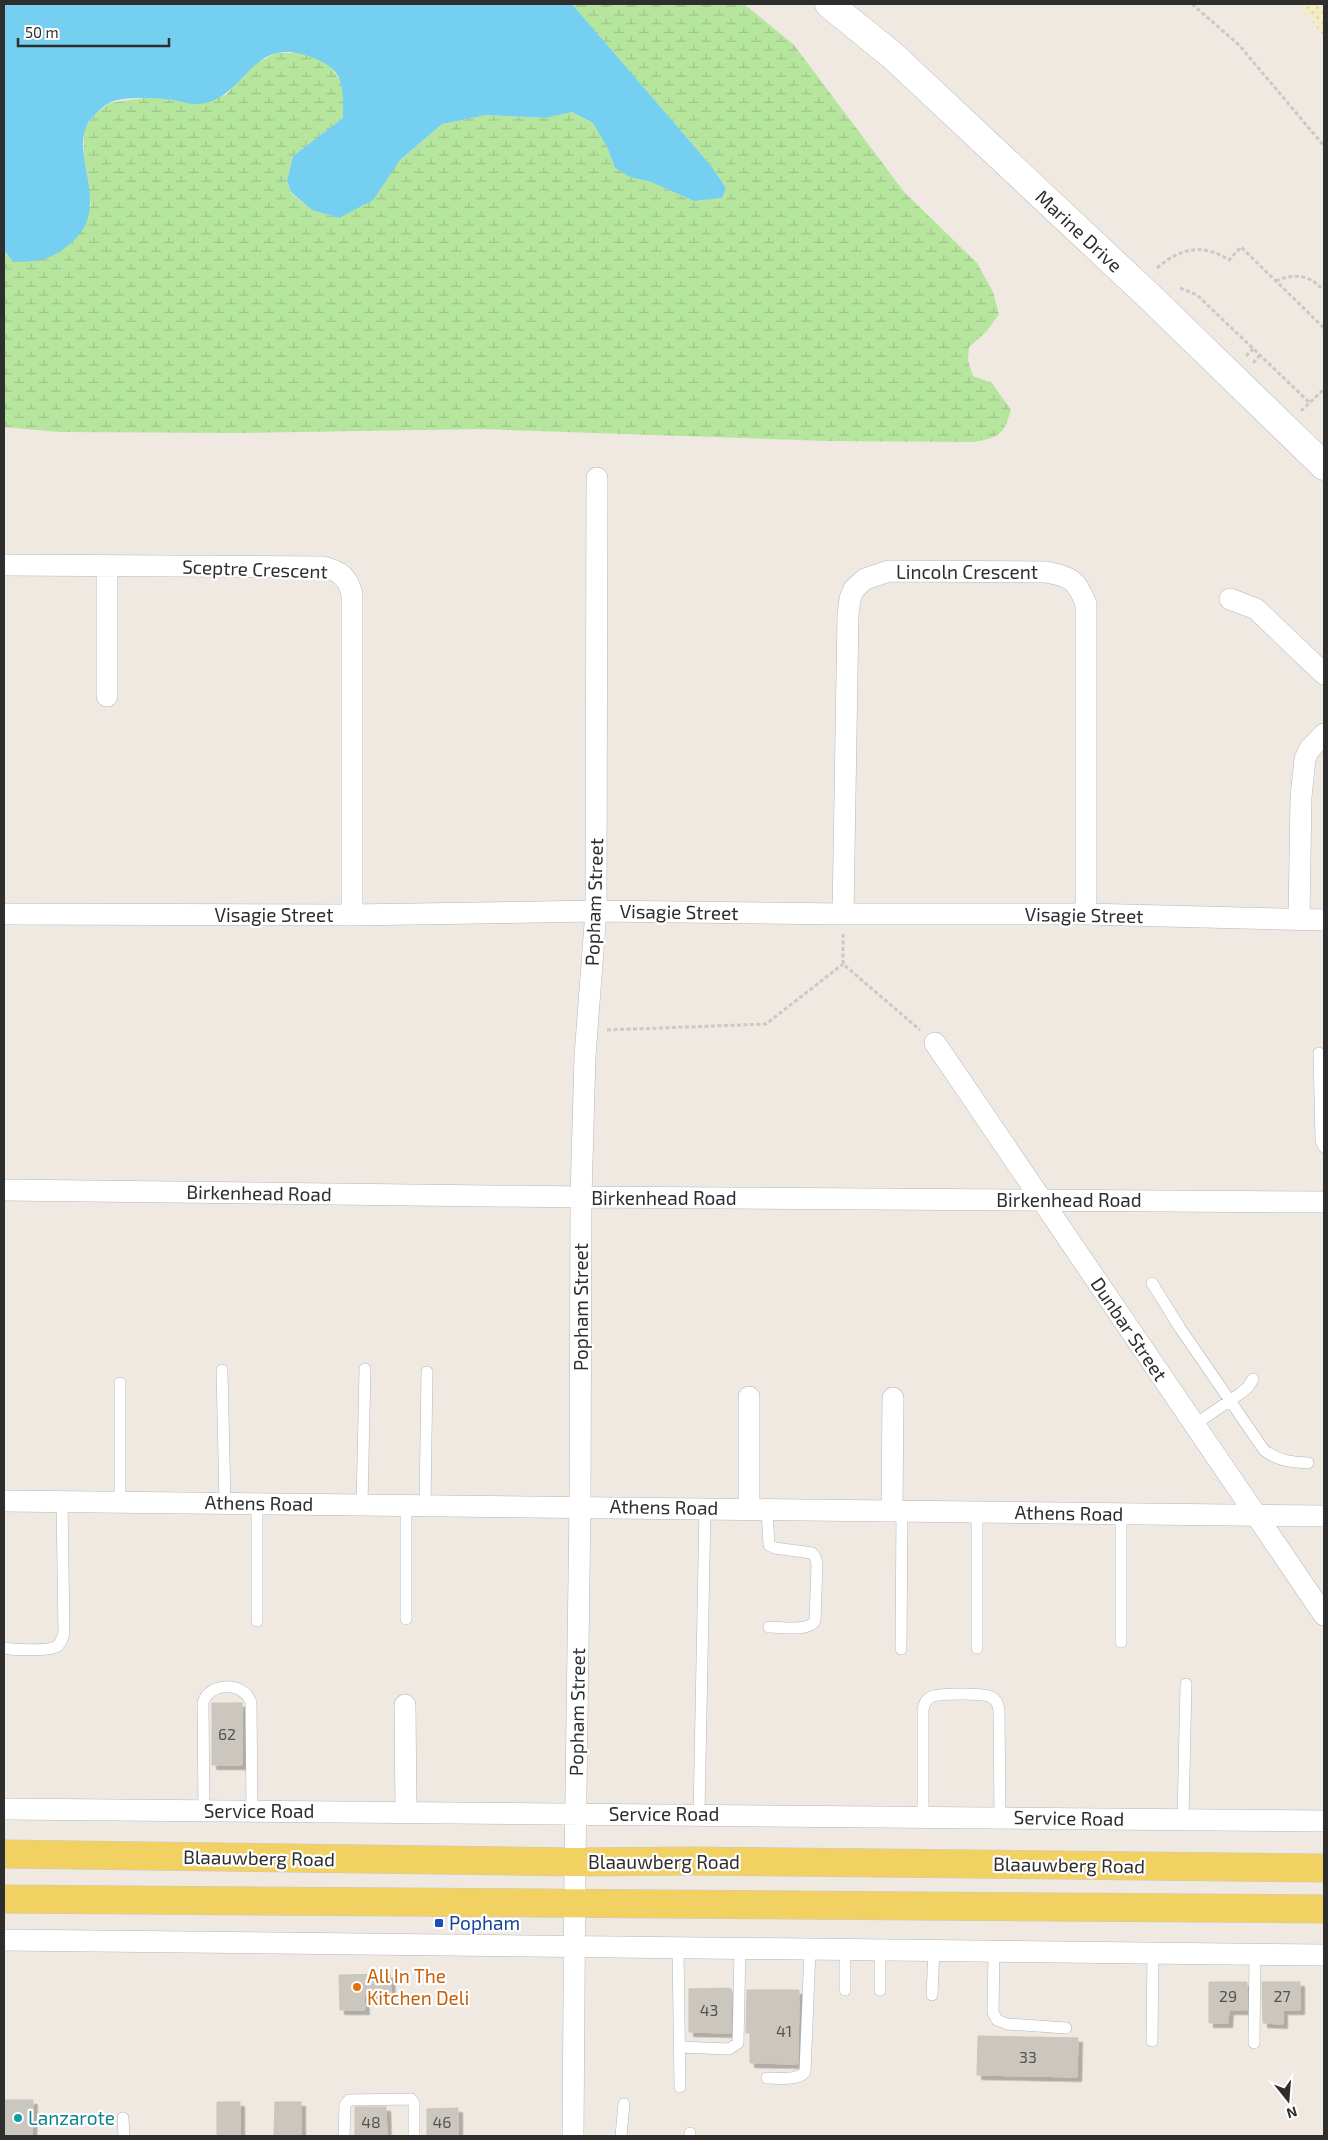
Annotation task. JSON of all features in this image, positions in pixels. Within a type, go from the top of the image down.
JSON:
[{"type":"main road","name":"Marine Drive","points":[[829,4],[899,62],[1149,296],[1324,466]]},
{"type":"main road","name":"Blaauwberg Road","points":[[4,1854],[574,1862],[691,1861],[1324,1868]]},
{"type":"main road","points":[[4,1899],[795,1903],[1324,1909]]},
{"type":"street","name":"Popham Street","points":[[573,2136],[574,1862],[580,1506],[581,1198],[587,1031],[596,911],[597,478]]},
{"type":"street","name":"Sceptre Crescent","points":[[4,565],[322,567],[339,572],[346,580],[352,595],[352,915]]},
{"type":"street","points":[[106,696],[107,566]]},
{"type":"street","name":"Lincoln Crescent","points":[[843,914],[849,607],[854,589],[865,579],[890,571],[1046,572],[1063,575],[1074,581],[1079,588],[1086,604],[1086,914]]},
{"type":"street","points":[[1230,598],[1256,608],[1324,674]]},
{"type":"street","points":[[1299,919],[1301,797],[1305,759],[1309,750],[1324,734]]},
{"type":"street","name":"Visagie Street","points":[[4,914],[352,915],[596,911],[1086,914],[1324,920]]},
{"type":"street","name":"Dunbar Street","points":[[935,1043],[1254,1515],[1324,1615]]},
{"type":"street","name":"Birkenhead Road","points":[[4,1190],[581,1198],[1324,1202]]},
{"type":"street","points":[[749,1397],[758,1508]]},
{"type":"street","points":[[893,1398],[897,1510]]},
{"type":"street","name":"Athens Road","points":[[4,1501],[758,1508],[1324,1516]]},
{"type":"street","points":[[405,1705],[406,1812]]},
{"type":"street","name":"Service Road","points":[[4,1809],[1324,1820]]},
{"type":"street","points":[[4,1940],[1324,1955]]},
{"type":"lane","points":[[1319,1053],[1321,1141],[1324,1147]]},
{"type":"lane","points":[[1152,1283],[1264,1450],[1285,1461],[1308,1463]]},
{"type":"lane","points":[[362,1504],[365,1369]]},
{"type":"lane","points":[[222,1370],[225,1502]]},
{"type":"lane","points":[[406,1619],[427,1372]]},
{"type":"lane","points":[[1194,1426],[1248,1387],[1253,1379]]},
{"type":"lane","points":[[120,1383],[120,1502]]},
{"type":"lane","points":[[4,1648],[49,1649],[62,1641],[64,1624],[62,1502]]},
{"type":"lane","points":[[256,1621],[257,1504]]},
{"type":"lane","points":[[699,1814],[705,1508]]},
{"type":"lane","points":[[758,1508],[768,1545],[775,1548],[812,1553],[817,1564],[814,1624],[807,1627],[770,1627]]},
{"type":"lane","points":[[897,1510],[901,1649]]},
{"type":"lane","points":[[977,1511],[977,1648]]},
{"type":"lane","points":[[1121,1642],[1122,1513]]},
{"type":"lane","points":[[1182,1819],[1186,1684]]},
{"type":"lane","points":[[204,1811],[203,1703],[205,1696],[211,1690],[236,1688],[244,1690],[249,1695],[251,1703],[252,1811]]},
{"type":"lane","points":[[923,1817],[923,1710],[925,1703],[930,1697],[938,1695],[984,1695],[992,1697],[997,1702],[999,1710],[1000,1817]]},
{"type":"lane","points":[[678,1948],[680,2087]]},
{"type":"lane","points":[[679,2047],[730,2049],[738,2043],[740,1949]]},
{"type":"lane","points":[[766,2078],[796,2077],[802,2076],[805,2072],[810,1950]]},
{"type":"lane","points":[[845,1950],[845,1990]]},
{"type":"lane","points":[[880,1950],[880,1990]]},
{"type":"lane","points":[[932,1995],[934,1951]]},
{"type":"lane","points":[[994,1952],[993,2012],[997,2020],[1007,2024],[1066,2028]]},
{"type":"lane","points":[[1152,2040],[1153,1953]]},
{"type":"lane","points":[[1254,2043],[1256,1954]]},
{"type":"lane","points":[[344,2136],[345,2105],[349,2100],[402,2099],[411,2099],[414,2102],[414,2136]]},
{"type":"lane","points":[[621,2136],[624,2104]]},
{"type":"lane","points":[[123,2118],[124,2136]]},
{"type":"path","points":[[1192,4],[1239,45],[1324,146]]},
{"type":"path","points":[[1157,268],[1176,254],[1187,250],[1211,251],[1229,260],[1241,247],[1324,328]]},
{"type":"path","points":[[1276,281],[1285,277],[1299,277],[1308,278],[1320,287],[1324,283]]},
{"type":"path","points":[[1180,288],[1197,295],[1310,403]]},
{"type":"path","points":[[1246,356],[1253,349]]},
{"type":"path","points":[[1252,363],[1260,355]]},
{"type":"path","points":[[1302,410],[1324,389]]},
{"type":"path","points":[[843,914],[843,964],[935,1043]]},
{"type":"path","points":[[587,1031],[766,1024],[843,964]]},
{"type":"green space","points":[[572,4],[744,4],[794,45],[904,192],[977,263],[993,292],[999,314],[987,331],[969,347],[968,361],[973,376],[992,383],[1011,410],[999,434],[989,439],[974,442],[828,441],[482,429],[237,433],[60,432],[4,427],[4,250],[13,262],[91,206],[84,155],[84,131],[91,119],[109,103],[151,97],[199,104],[226,95],[253,65],[276,53],[303,53],[329,64],[343,85],[343,118],[293,156],[287,181],[291,193],[312,210],[339,218],[389,175],[400,160],[442,124],[487,115],[546,118],[571,112],[593,123],[607,147],[615,168],[630,177],[651,182],[694,201],[722,198],[726,188],[712,167]]},
{"type":"sand","points":[[1300,4],[1324,4],[1324,38]]},
{"type":"water","points":[[4,4],[572,4],[712,167],[726,188],[722,198],[694,201],[651,182],[630,177],[615,168],[607,147],[593,123],[572,112],[546,118],[487,115],[442,124],[400,160],[373,200],[339,218],[312,210],[291,192],[287,181],[293,156],[343,118],[341,82],[333,69],[316,59],[294,52],[276,53],[262,59],[229,91],[215,100],[196,104],[166,99],[131,98],[115,101],[104,106],[92,118],[85,131],[83,145],[90,195],[89,212],[84,228],[72,242],[45,259],[13,262],[4,250]]},
{"type":"building","points":[[212,1703],[242,1703],[242,1765],[212,1765]]},
{"type":"building","points":[[390,1974],[391,1994],[364,1995],[365,2010],[340,2010],[339,1975]]},
{"type":"building","points":[[1209,1982],[1247,1982],[1247,2010],[1229,2010],[1228,2023],[1209,2023]]},
{"type":"building","points":[[1262,1982],[1300,1982],[1300,2010],[1283,2010],[1283,2024],[1263,2023]]},
{"type":"building","points":[[729,1988],[732,1990],[731,2033],[689,2032],[689,1989]]},
{"type":"building","points":[[747,1990],[799,1990],[798,2064],[750,2063],[750,2033],[746,2033]]},
{"type":"building","points":[[978,2036],[1078,2038],[1077,2077],[977,2075]]},
{"type":"building","name":"Lanzarote","points":[[4,2100],[33,2100],[32,2136],[4,2136]]},
{"type":"building","points":[[217,2102],[240,2102],[240,2136],[217,2136]]},
{"type":"building","points":[[275,2102],[301,2102],[301,2136],[274,2136]]},
{"type":"building","points":[[355,2107],[386,2107],[387,2136],[355,2136]]},
{"type":"building","points":[[458,2108],[458,2136],[427,2136],[427,2109]]},
{"type":"place","name":"Popham","points":[[439,1923]]},
{"type":"place","name":"All In The Kitchen Deli","points":[[357,1987]]},
{"type":"place","name":"Lanzarote","points":[[18,2118]]}]
